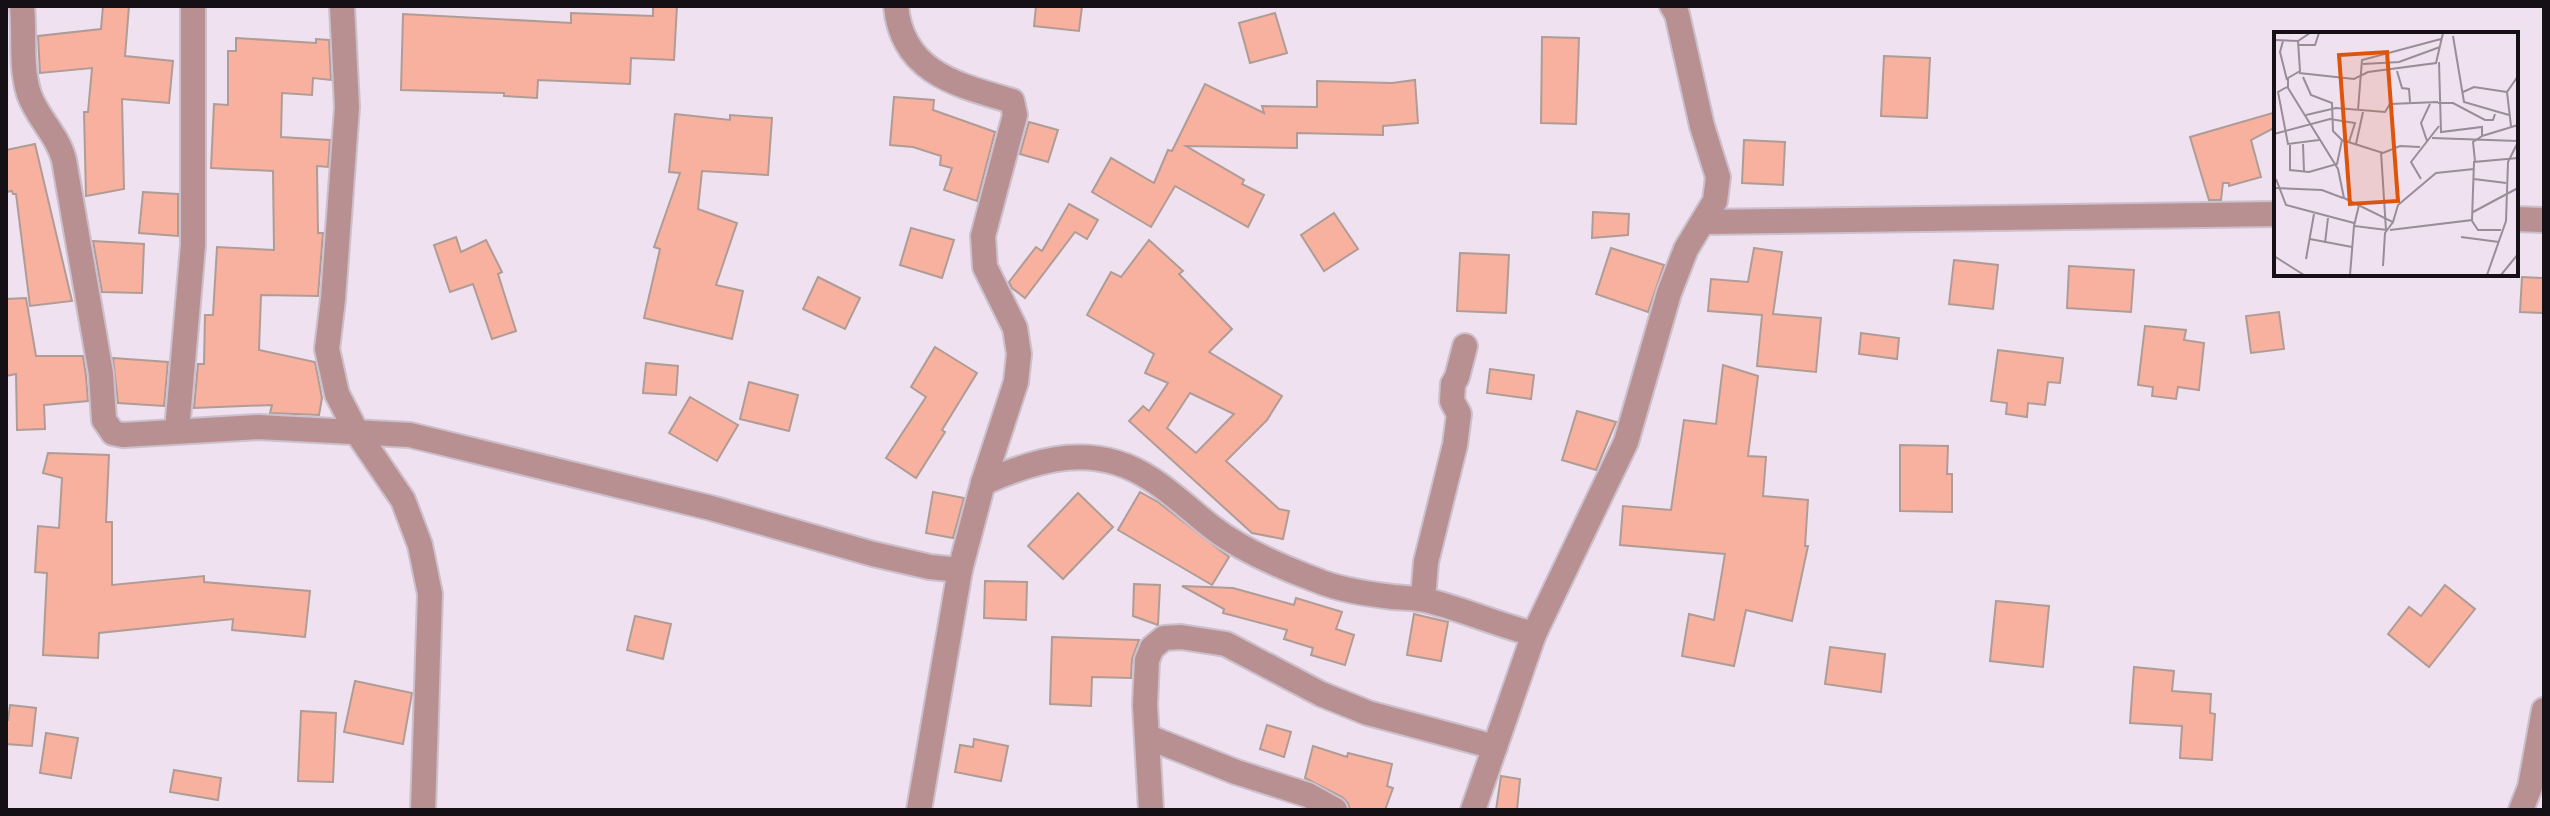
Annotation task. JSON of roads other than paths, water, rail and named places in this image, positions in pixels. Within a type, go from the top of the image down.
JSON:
[{"type":"street","points":[[22,6],[24,73],[29,93],[45,125],[59,143],[64,160],[101,374],[104,420],[113,433],[123,435],[258,427],[410,435],[711,508],[873,554],[960,570]]},
{"type":"street","points":[[177,430],[193,245],[193,6]]},
{"type":"street","points":[[342,6],[347,107],[327,349],[337,394],[356,431],[403,500],[420,545],[430,594],[423,810]]},
{"type":"street","points":[[896,6],[905,43],[919,59],[952,82],[1012,101],[1015,108],[983,236],[985,267],[1015,328],[1019,354],[1016,382],[983,483],[960,570],[919,810]]},
{"type":"street","points":[[1473,810],[1534,634],[1626,442],[1669,293],[1686,249],[1715,201],[1718,177],[1702,126],[1676,9]]},
{"type":"street","points":[[1704,222],[2274,214]]},
{"type":"street","points":[[2518,219],[2544,220]]},
{"type":"street","points":[[1423,599],[1426,562],[1455,445],[1459,414],[1452,401],[1453,384],[1465,346]]},
{"type":"street","points":[[983,483],[1023,466],[1059,458],[1091,457],[1134,470],[1151,479],[1215,530],[1261,557],[1310,578],[1347,589],[1423,599],[1534,634]]},
{"type":"street","points":[[1151,810],[1145,705],[1147,660],[1152,648],[1164,638],[1181,637],[1226,644],[1321,694],[1368,713],[1495,747]]},
{"type":"street","points":[[2521,810],[2530,787],[2544,710]]},
{"type":"street","points":[[1148,737],[1236,772],[1308,795],[1335,810]]}]
